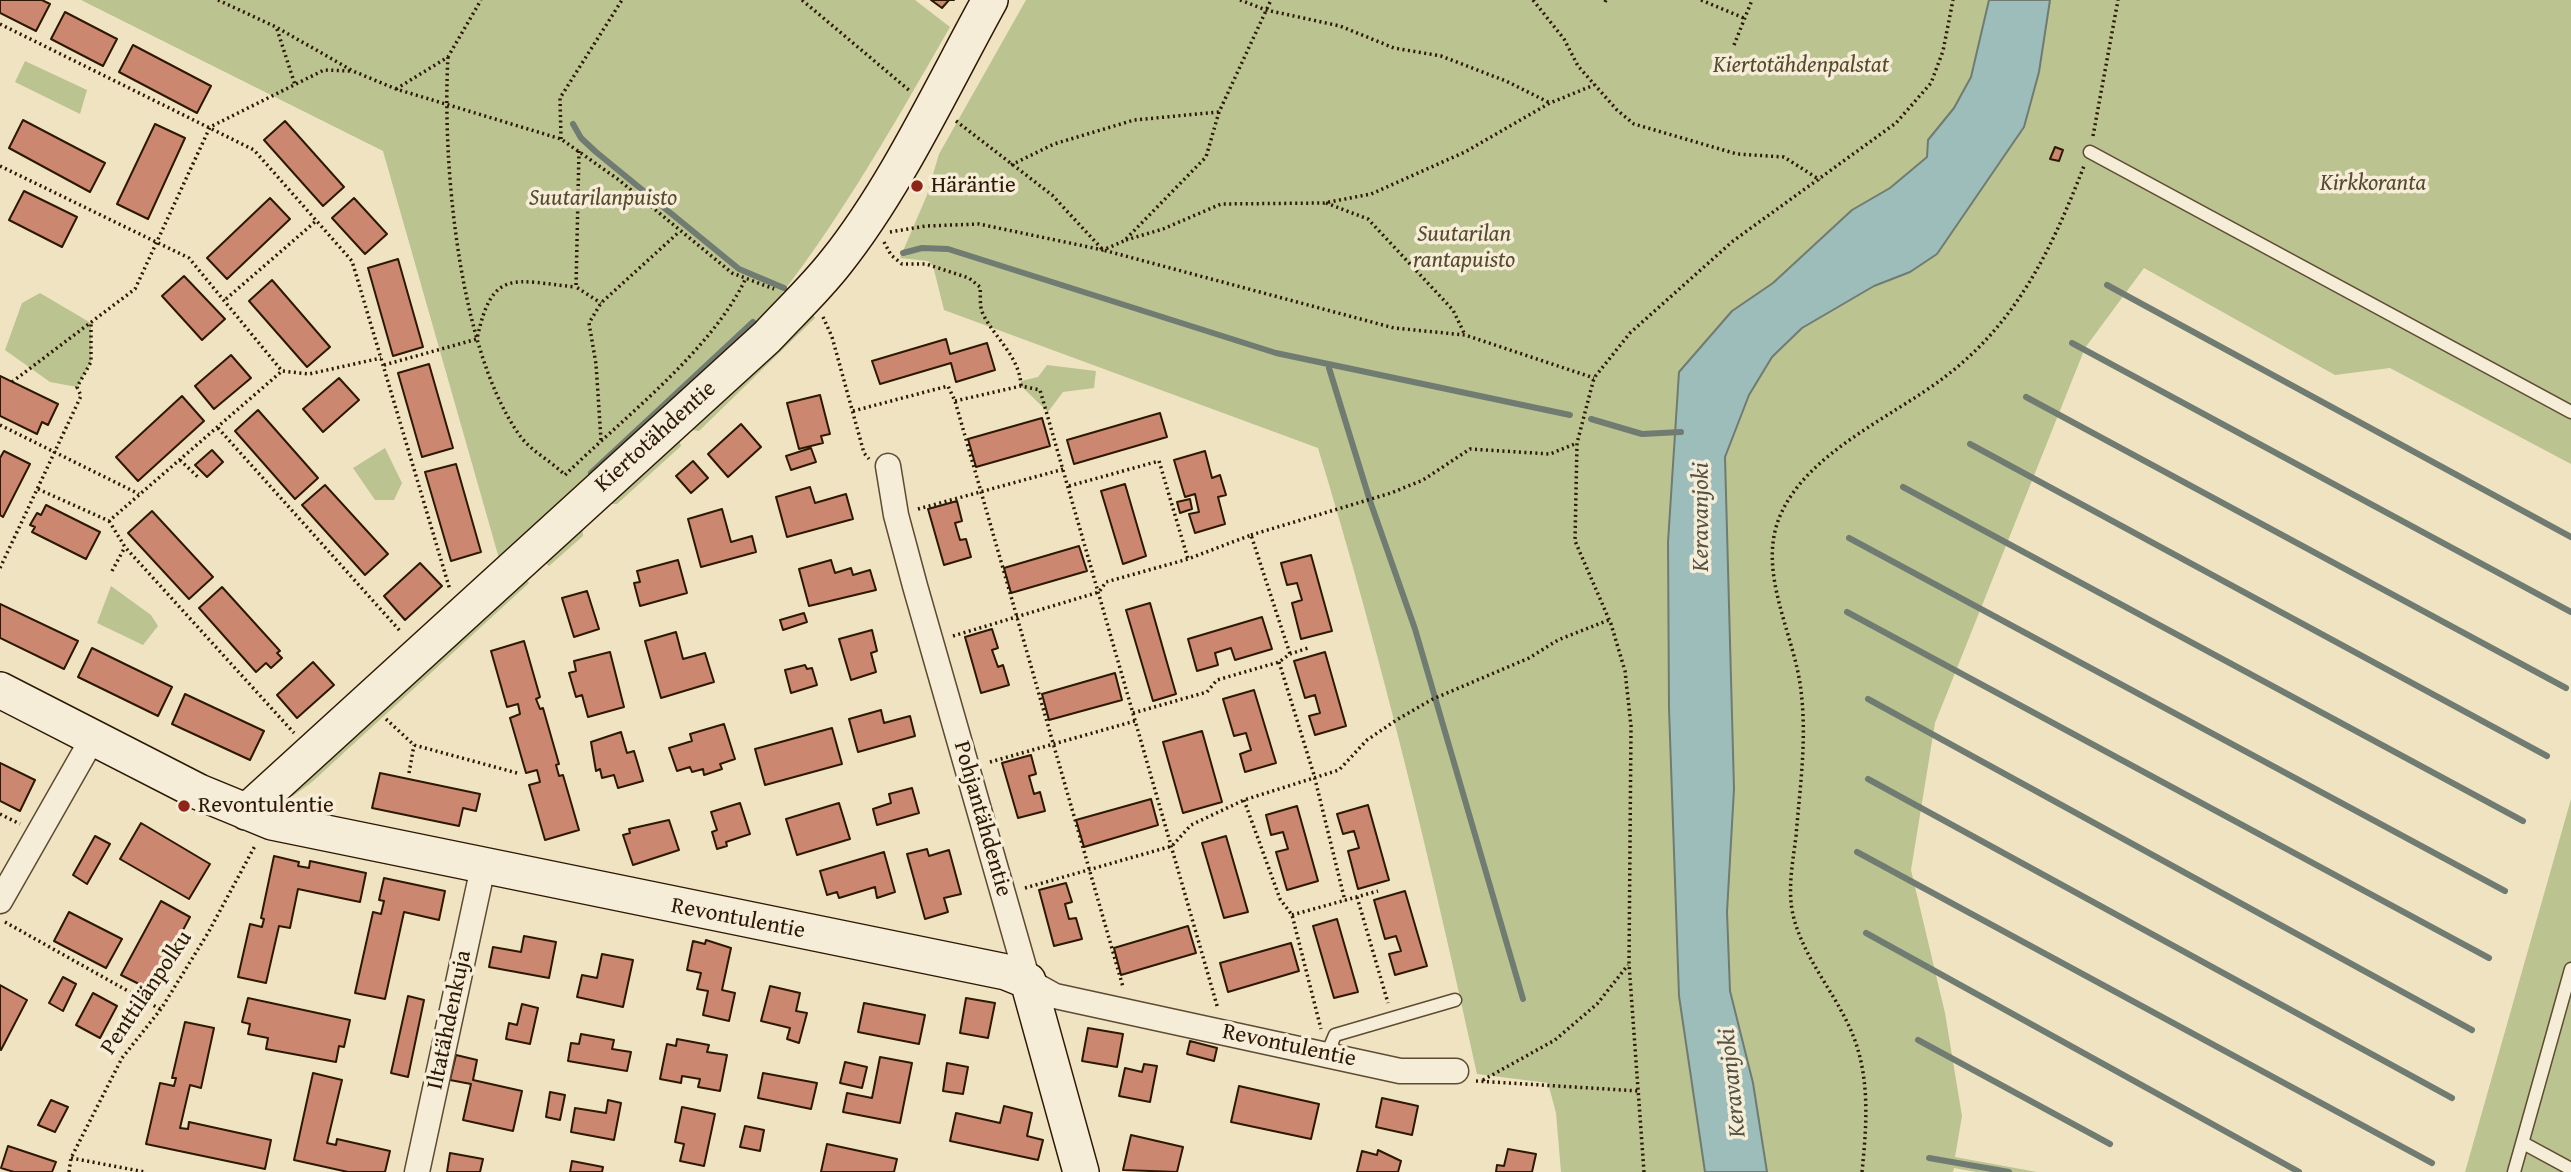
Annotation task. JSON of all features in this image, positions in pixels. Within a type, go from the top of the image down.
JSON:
[{"type":"street","name":"Kiertotähdentie","points":[[253,824],[767,337],[836,262],[863,223],[990,0]]},
{"type":"street","name":"Pohjantähdentie","points":[[889,475],[896,515],[1081,1172]]},
{"type":"street","name":"Revontulentie","points":[[0,690],[94,736],[253,824],[313,832],[1006,972],[1055,996],[1325,1047],[1400,1071],[1456,1071]]},
{"type":"street","points":[[0,901],[94,736]]},
{"type":"street","name":"Iltatähdenkuja","points":[[417,1172],[483,867]]},
{"type":"lane","points":[[2090,152],[2571,412]]},
{"type":"lane","points":[[2514,1172],[2571,969]]},
{"type":"lane","points":[[1325,1047],[1335,1035],[1455,1000]]},
{"type":"lane","points":[[2523,1143],[2571,1169]]},
{"type":"path","points":[[218,0],[276,27],[353,71],[396,89],[561,139],[679,232],[745,279],[804,297],[818,309],[832,337],[864,453],[889,475]]},
{"type":"path","points":[[481,0],[448,57],[445,106],[456,235],[477,339],[503,407],[532,450],[565,475],[691,355],[732,306],[745,279]]},
{"type":"path","points":[[561,139],[560,98],[622,0]]},
{"type":"path","points":[[802,0],[914,94]]},
{"type":"path","points":[[1124,241],[1206,157],[1219,112],[1271,0]]},
{"type":"path","points":[[1533,0],[1594,85],[1634,124],[1737,154],[1784,158],[1821,180]]},
{"type":"path","points":[[1701,0],[1744,18]]},
{"type":"path","points":[[1734,45],[1752,0]]},
{"type":"path","points":[[1644,1172],[1629,964],[1632,726],[1625,671],[1609,620],[1575,541],[1577,443],[1594,378],[1630,332],[1733,241],[1896,124],[1931,83],[1943,51],[1953,0]]},
{"type":"path","points":[[1862,1172],[1867,1120],[1860,1056],[1849,1026],[1800,939],[1792,910],[1790,885],[1804,751],[1801,690],[1776,585],[1772,554],[1779,518],[1797,483],[1832,454],[1947,376],[2014,304],[2043,262],[2090,152],[2118,0]]},
{"type":"path","points":[[1242,1],[1266,10],[1340,26],[1394,48],[1441,56],[1506,81],[1550,103]]},
{"type":"path","points":[[0,24],[254,150],[352,261],[444,569]]},
{"type":"path","points":[[276,27],[296,86]]},
{"type":"path","points":[[396,89],[448,57]]},
{"type":"path","points":[[12,382],[135,289],[210,127],[324,70],[353,71]]},
{"type":"path","points":[[1103,250],[1163,229],[1221,204],[1324,203],[1371,194],[1412,178],[1550,103],[1594,85]]},
{"type":"path","points":[[1011,165],[1054,145],[1134,120],[1219,112]]},
{"type":"path","points":[[946,114],[984,139],[1011,165],[1052,195],[1103,250]]},
{"type":"path","points":[[576,287],[579,151]]},
{"type":"path","points":[[0,166],[189,258],[226,299],[282,371],[309,374],[382,358]]},
{"type":"path","points":[[1324,203],[1368,219],[1453,310],[1465,335]]},
{"type":"path","points":[[226,299],[316,221]]},
{"type":"path","points":[[1021,386],[1012,354],[998,342],[983,316],[980,287],[969,278],[926,264],[902,264],[891,255],[880,234],[926,226],[979,224],[1103,250],[1394,328],[1465,335],[1594,378]]},
{"type":"path","points":[[601,440],[596,365],[589,323],[601,303],[657,255],[679,232]]},
{"type":"path","points":[[477,339],[482,313],[493,292],[509,281],[576,287],[601,303]]},
{"type":"path","points":[[0,568],[81,396],[77,387],[91,362],[91,323]]},
{"type":"path","points":[[384,365],[477,339]]},
{"type":"path","points":[[109,522],[282,371]]},
{"type":"path","points":[[853,411],[948,386],[955,401],[1126,996]]},
{"type":"path","points":[[955,401],[1021,386],[1040,390],[1219,1015]]},
{"type":"path","points":[[0,425],[139,494]]},
{"type":"path","points":[[218,428],[404,635]]},
{"type":"path","points":[[932,642],[1099,592],[1106,582],[1188,559],[1251,535],[1391,493],[1423,480],[1470,449],[1550,454],[1577,443]]},
{"type":"path","points":[[180,460],[200,479]]},
{"type":"path","points":[[1069,486],[1159,461],[1188,559]]},
{"type":"path","points":[[896,515],[1064,469]]},
{"type":"path","points":[[38,489],[109,522],[125,547],[294,733]]},
{"type":"path","points":[[1251,535],[1290,654]]},
{"type":"path","points":[[112,571],[125,547]]},
{"type":"path","points":[[1002,894],[1172,846],[1191,825],[1244,800],[1339,769],[1367,740],[1435,698],[1490,677],[1558,640],[1609,620]]},
{"type":"path","points":[[1133,713],[1207,692],[1217,680],[1279,662],[1290,654],[1308,648]]},
{"type":"path","points":[[1279,662],[1314,775],[1345,901]]},
{"type":"path","points":[[385,719],[414,745],[517,773]]},
{"type":"path","points":[[967,768],[1135,721]]},
{"type":"path","points":[[409,773],[414,745]]},
{"type":"path","points":[[1244,800],[1280,900],[1292,915],[1325,1047]]},
{"type":"path","name":"Penttilänpolku","points":[[69,1172],[71,1157],[122,1058],[161,1009],[253,824]]},
{"type":"path","points":[[1292,915],[1378,891]]},
{"type":"path","points":[[1357,897],[1392,1018]]},
{"type":"path","points":[[0,920],[161,1009]]},
{"type":"path","points":[[1483,1080],[1555,1040],[1597,1004],[1629,964]]},
{"type":"path","points":[[1456,1071],[1473,1081],[1546,1088],[1639,1091]]},
{"type":"path","points":[[71,1157],[145,1172]]},
{"type":"green space","name":"Suutarilanpuisto","points":[[81,0],[915,0],[950,27],[856,187],[804,264],[747,337],[500,562],[383,151]]},
{"type":"green space","name":"Suutarilan rantapuisto","points":[[1026,0],[1989,0],[1971,77],[1954,108],[1928,140],[1927,156],[1890,188],[1852,210],[1773,283],[1732,311],[1679,372],[1668,542],[1669,708],[1679,996],[1705,1172],[1561,1172],[1556,1113],[1548,1083],[1477,1074],[1404,759],[1318,448],[944,310],[933,266],[928,261],[900,258],[927,195],[939,154]]},
{"type":"green space","name":"Kirkkoranta","points":[[2050,0],[2571,0],[2571,464],[2390,368],[2335,375],[2144,268],[2085,348],[1935,723],[1911,870],[1945,1013],[1962,1116],[1955,1157],[2037,1172],[1976,1172],[1954,1168],[1953,1172],[1767,1172],[1753,1083],[1730,991],[1727,912],[1734,789],[1725,457],[1749,395],[1772,357],[1802,328],[1874,286],[1910,272],[1937,254],[2024,127],[2039,72]]},
{"type":"green space","points":[[25,61],[87,90],[80,114],[15,82]]},
{"type":"green space","points":[[40,293],[91,323],[91,362],[77,387],[50,382],[5,350],[22,303]]},
{"type":"green space","points":[[810,310],[815,318],[699,431],[692,430],[689,426]]},
{"type":"green space","points":[[1047,365],[1096,371],[1094,388],[1063,392],[1048,412],[1021,386],[1021,381],[1038,377]]},
{"type":"green space","points":[[679,439],[681,446],[617,504],[611,504],[609,501]]},
{"type":"green space","points":[[385,448],[402,483],[394,500],[375,500],[353,468]]},
{"type":"green space","points":[[582,525],[583,536],[549,566],[543,561]]},
{"type":"green space","points":[[526,579],[529,583],[312,782],[293,796],[285,796]]},
{"type":"green space","points":[[111,586],[151,615],[158,626],[143,645],[97,623]]},
{"type":"green space","points":[[2571,799],[2571,1172],[2465,1172]]},
{"type":"water","name":"Keravanjoki","points":[[1989,0],[2050,0],[2039,72],[2024,127],[1937,254],[1910,272],[1874,286],[1802,328],[1772,357],[1749,395],[1725,457],[1734,789],[1727,912],[1730,991],[1753,1083],[1767,1172],[1705,1172],[1679,996],[1669,708],[1668,542],[1679,372],[1732,311],[1773,283],[1852,210],[1890,188],[1927,157],[1928,140],[1954,108],[1971,77]]},
{"type":"building","points":[[0,0],[42,0],[50,4],[36,31],[0,13]]},
{"type":"building","points":[[931,0],[949,0],[942,8]]},
{"type":"building","points":[[65,12],[117,39],[103,66],[51,39]]},
{"type":"building","points":[[133,45],[211,86],[197,113],[119,72]]},
{"type":"building","points":[[23,120],[105,163],[90,192],[9,148]]},
{"type":"building","points":[[285,121],[344,187],[323,206],[264,140]]},
{"type":"building","points":[[155,124],[185,138],[148,219],[117,204]]},
{"type":"building","points":[[2055,147],[2063,150],[2059,161],[2050,159]]},
{"type":"building","points":[[24,191],[77,217],[62,247],[9,220]]},
{"type":"building","points":[[270,198],[290,219],[227,279],[207,258]]},
{"type":"building","points":[[354,198],[387,234],[365,254],[332,218]]},
{"type":"building","points":[[398,259],[423,347],[393,356],[368,268]]},
{"type":"building","points":[[184,276],[225,319],[202,340],[162,296]]},
{"type":"building","points":[[272,280],[330,347],[307,367],[249,301]]},
{"type":"building","points":[[946,339],[950,354],[987,343],[995,370],[956,382],[951,363],[880,384],[872,361]]},
{"type":"building","points":[[231,355],[251,378],[214,409],[195,386]]},
{"type":"building","points":[[429,364],[453,448],[422,457],[398,373]]},
{"type":"building","points":[[0,376],[58,404],[48,425],[42,422],[37,434],[0,416]]},
{"type":"building","points":[[339,378],[359,400],[323,432],[303,409]]},
{"type":"building","points":[[820,395],[830,434],[821,436],[823,443],[799,449],[787,403]]},
{"type":"building","points":[[182,396],[204,421],[138,481],[116,457]]},
{"type":"building","points":[[258,410],[318,478],[295,499],[235,431]]},
{"type":"building","points":[[1160,413],[1167,437],[1074,464],[1067,440]]},
{"type":"building","points":[[1042,418],[1050,446],[976,467],[968,439]]},
{"type":"building","points":[[741,424],[761,447],[728,477],[708,454]]},
{"type":"building","points":[[811,448],[816,462],[791,470],[786,456]]},
{"type":"building","points":[[212,450],[223,462],[207,477],[195,465]]},
{"type":"building","points":[[4,451],[30,464],[3,517],[0,515],[0,458]]},
{"type":"building","points":[[1205,451],[1212,478],[1220,475],[1226,495],[1218,497],[1225,524],[1195,533],[1189,514],[1199,512],[1195,494],[1185,497],[1174,460]]},
{"type":"building","points":[[693,461],[708,478],[691,493],[676,476]]},
{"type":"building","points":[[456,464],[481,552],[451,561],[425,472]]},
{"type":"building","points":[[1125,484],[1146,556],[1123,564],[1101,491]]},
{"type":"building","points":[[325,485],[388,554],[365,575],[302,505]]},
{"type":"building","points":[[810,487],[815,503],[846,494],[853,519],[787,537],[776,497]]},
{"type":"building","points":[[1190,499],[1192,509],[1180,513],[1177,502]]},
{"type":"building","points":[[957,501],[962,521],[955,523],[960,540],[966,539],[971,557],[944,565],[928,509]]},
{"type":"building","points":[[46,505],[100,532],[86,559],[32,532],[35,527],[30,525],[37,513],[41,515]]},
{"type":"building","points":[[722,509],[731,542],[752,536],[756,552],[701,567],[688,519]]},
{"type":"building","points":[[152,511],[213,577],[189,599],[128,533]]},
{"type":"building","points":[[1079,546],[1087,571],[1011,593],[1004,568]]},
{"type":"building","points":[[1311,555],[1332,631],[1301,639],[1292,603],[1302,600],[1297,583],[1287,585],[1281,563]]},
{"type":"building","points":[[678,560],[687,593],[640,606],[634,583],[640,582],[637,571]]},
{"type":"building","points":[[831,560],[835,573],[851,568],[853,575],[870,570],[876,590],[809,606],[799,569]]},
{"type":"building","points":[[420,563],[442,586],[405,620],[384,596]]},
{"type":"building","points":[[222,587],[280,651],[277,653],[282,658],[271,668],[266,663],[256,672],[199,608]]},
{"type":"building","points":[[587,591],[599,629],[574,637],[562,598]]},
{"type":"building","points":[[1150,603],[1176,694],[1153,701],[1126,610]]},
{"type":"building","points":[[0,604],[78,641],[64,669],[0,638]]},
{"type":"building","points":[[804,613],[807,622],[783,630],[780,620]]},
{"type":"building","points":[[1262,617],[1272,649],[1235,660],[1231,648],[1215,653],[1218,665],[1197,671],[1188,639]]},
{"type":"building","points":[[992,629],[998,648],[992,650],[998,667],[1003,665],[1009,685],[981,693],[965,637]]},
{"type":"building","points":[[872,630],[877,651],[871,653],[876,672],[851,680],[839,639]]},
{"type":"building","points":[[676,632],[683,659],[705,653],[714,682],[661,698],[645,641]]},
{"type":"building","points":[[524,641],[540,697],[536,699],[540,709],[543,708],[559,764],[556,765],[559,776],[563,775],[579,830],[545,840],[529,785],[540,782],[537,770],[526,773],[510,718],[520,714],[518,704],[507,707],[491,651]]},
{"type":"building","points":[[92,648],[172,687],[158,716],[78,677]]},
{"type":"building","points":[[610,652],[624,707],[588,717],[582,695],[576,697],[569,673],[576,671],[574,661]]},
{"type":"building","points":[[1325,652],[1346,726],[1315,735],[1309,716],[1320,713],[1315,695],[1305,698],[1294,661]]},
{"type":"building","points":[[313,662],[334,685],[297,718],[277,695]]},
{"type":"building","points":[[805,665],[807,669],[812,668],[817,685],[791,693],[785,670]]},
{"type":"building","points":[[1115,673],[1122,700],[1049,720],[1042,694]]},
{"type":"building","points":[[1254,690],[1276,763],[1245,772],[1240,754],[1251,750],[1246,733],[1234,736],[1223,699]]},
{"type":"building","points":[[185,694],[264,731],[250,760],[172,724]]},
{"type":"building","points":[[881,710],[884,723],[910,716],[915,736],[858,752],[849,719]]},
{"type":"building","points":[[724,724],[735,759],[720,764],[722,769],[704,775],[703,769],[692,772],[690,767],[677,771],[669,748],[692,741],[690,734]]},
{"type":"building","points":[[832,728],[842,764],[765,785],[755,749]]},
{"type":"building","points":[[1202,731],[1222,802],[1183,813],[1163,742]]},
{"type":"building","points":[[621,732],[627,753],[634,751],[643,781],[618,788],[614,775],[602,778],[600,769],[596,771],[591,742]]},
{"type":"building","points":[[1031,755],[1036,774],[1029,776],[1034,794],[1040,792],[1045,811],[1018,818],[1002,763]]},
{"type":"building","points":[[0,763],[35,780],[20,811],[0,801]]},
{"type":"building","points":[[380,773],[480,794],[476,811],[463,808],[459,826],[372,808]]},
{"type":"building","points":[[912,788],[919,813],[877,825],[873,809],[891,803],[889,794]]},
{"type":"building","points":[[1151,799],[1158,825],[1084,847],[1076,820]]},
{"type":"building","points":[[740,803],[750,834],[726,842],[727,846],[717,849],[712,832],[717,830],[711,812]]},
{"type":"building","points":[[839,803],[850,839],[797,855],[786,819]]},
{"type":"building","points":[[1368,805],[1389,880],[1358,889],[1348,851],[1359,848],[1354,831],[1343,834],[1337,814]]},
{"type":"building","points":[[1297,806],[1318,881],[1287,890],[1276,852],[1288,849],[1283,832],[1271,835],[1266,815]]},
{"type":"building","points":[[669,820],[679,850],[633,865],[623,835],[630,833],[629,829]]},
{"type":"building","points":[[141,823],[210,864],[189,899],[120,859]]},
{"type":"building","points":[[95,836],[110,844],[87,884],[73,875]]},
{"type":"building","points":[[1226,836],[1248,912],[1224,918],[1202,843]]},
{"type":"building","points":[[927,849],[929,856],[949,850],[961,894],[944,898],[948,912],[925,919],[907,854]]},
{"type":"building","points":[[884,852],[895,892],[877,898],[875,887],[839,898],[837,892],[827,895],[820,871]]},
{"type":"building","points":[[274,856],[299,862],[298,866],[309,868],[310,861],[366,873],[360,902],[298,889],[290,928],[279,926],[266,983],[238,977],[250,924],[262,927],[264,919],[261,918]]},
{"type":"building","points":[[384,878],[445,891],[439,920],[404,912],[385,999],[355,993],[373,912],[381,914],[384,901],[379,900]]},
{"type":"building","points":[[1066,883],[1072,902],[1065,904],[1069,919],[1076,918],[1082,939],[1054,946],[1039,890]]},
{"type":"building","points":[[1405,891],[1427,966],[1395,975],[1389,954],[1401,951],[1396,936],[1385,939],[1374,900]]},
{"type":"building","points":[[161,901],[190,917],[151,990],[121,975]]},
{"type":"building","points":[[69,912],[122,939],[106,968],[54,941]]},
{"type":"building","points":[[1337,919],[1358,992],[1334,998],[1313,926]]},
{"type":"building","points":[[1188,926],[1196,953],[1121,975],[1114,948]]},
{"type":"building","points":[[524,936],[556,942],[549,978],[489,967],[493,947],[521,952]]},
{"type":"building","points":[[706,940],[731,948],[722,990],[735,993],[729,1021],[703,1015],[708,991],[697,989],[701,973],[687,970],[693,941],[705,944]]},
{"type":"building","points":[[1291,943],[1299,971],[1228,992],[1220,963]]},
{"type":"building","points":[[602,954],[633,960],[623,1007],[577,997],[582,975],[597,978]]},
{"type":"building","points":[[63,977],[76,984],[63,1011],[49,1003]]},
{"type":"building","points":[[0,985],[27,1000],[1,1050],[0,1049]]},
{"type":"building","points":[[770,986],[800,993],[796,1011],[807,1013],[799,1043],[787,1039],[790,1028],[761,1021]]},
{"type":"building","points":[[93,993],[117,1006],[100,1038],[76,1025]]},
{"type":"building","points":[[408,996],[424,1000],[408,1077],[391,1073]]},
{"type":"building","points":[[248,998],[350,1020],[344,1047],[339,1046],[336,1062],[266,1049],[268,1038],[248,1034],[250,1024],[242,1022]]},
{"type":"building","points":[[966,998],[995,1003],[988,1038],[960,1033]]},
{"type":"building","points":[[864,1003],[925,1015],[919,1044],[858,1032]]},
{"type":"building","points":[[522,1004],[538,1008],[530,1044],[506,1039],[509,1023],[517,1025]]},
{"type":"building","points":[[185,1022],[214,1028],[201,1088],[190,1085],[180,1128],[188,1129],[189,1122],[271,1140],[265,1169],[146,1144],[160,1083],[174,1086],[176,1078],[172,1078]]},
{"type":"building","points":[[1088,1028],[1123,1034],[1117,1067],[1082,1061]]},
{"type":"building","points":[[581,1034],[614,1040],[612,1049],[631,1052],[627,1071],[568,1061],[571,1043],[579,1044]]},
{"type":"building","points":[[677,1039],[709,1045],[707,1052],[727,1055],[720,1091],[698,1087],[700,1079],[682,1076],[681,1083],[660,1079],[667,1044],[676,1046]]},
{"type":"building","points":[[1190,1041],[1217,1048],[1214,1061],[1187,1054]]},
{"type":"building","points":[[456,1055],[477,1060],[473,1080],[522,1091],[513,1131],[463,1120],[471,1084],[450,1080]]},
{"type":"building","points":[[880,1057],[912,1063],[900,1123],[843,1112],[847,1093],[872,1098]]},
{"type":"building","points":[[845,1062],[867,1067],[862,1088],[840,1083]]},
{"type":"building","points":[[947,1063],[968,1067],[963,1094],[943,1091]]},
{"type":"building","points":[[1144,1064],[1157,1066],[1150,1102],[1119,1096],[1125,1068],[1142,1072]]},
{"type":"building","points":[[313,1073],[342,1080],[327,1143],[336,1145],[337,1139],[390,1151],[385,1172],[348,1172],[294,1160]]},
{"type":"building","points":[[763,1073],[817,1083],[811,1109],[758,1098]]},
{"type":"building","points":[[1239,1086],[1319,1104],[1311,1139],[1231,1122]]},
{"type":"building","points":[[550,1092],[565,1095],[560,1120],[546,1117]]},
{"type":"building","points":[[1382,1098],[1418,1106],[1412,1135],[1376,1127]]},
{"type":"building","points":[[51,1100],[68,1107],[55,1132],[38,1125]]},
{"type":"building","points":[[608,1100],[621,1103],[614,1140],[571,1132],[575,1108],[606,1113]]},
{"type":"building","points":[[1004,1106],[1032,1113],[1027,1136],[1043,1140],[1038,1160],[950,1141],[956,1113],[1000,1123]]},
{"type":"building","points":[[682,1107],[715,1114],[704,1166],[680,1161],[684,1144],[675,1142]]},
{"type":"building","points":[[745,1126],[764,1130],[760,1151],[740,1147]]},
{"type":"building","points":[[1131,1135],[1183,1147],[1177,1172],[1123,1170]]},
{"type":"building","points":[[827,1144],[897,1159],[894,1172],[821,1172]]},
{"type":"building","points":[[8,1146],[56,1162],[52,1172],[14,1172],[1,1168]]},
{"type":"building","points":[[1508,1149],[1536,1154],[1532,1172],[1496,1172],[1497,1165],[1504,1166]]},
{"type":"building","points":[[1378,1150],[1401,1161],[1398,1172],[1357,1172],[1362,1151],[1377,1155]]},
{"type":"building","points":[[450,1153],[483,1159],[480,1172],[447,1172]]},
{"type":"building","points":[[572,1161],[603,1167],[602,1172],[570,1172]]},
{"type":"waterway","points":[[573,124],[581,138],[596,152],[739,269],[784,288]]},
{"type":"waterway","points":[[903,253],[922,248],[948,249],[1276,353],[1570,415]]},
{"type":"waterway","points":[[2107,285],[2571,537]]},
{"type":"waterway","points":[[591,473],[753,322]]},
{"type":"waterway","points":[[2072,343],[2571,612]]},
{"type":"waterway","points":[[1329,368],[1370,501],[1415,629],[1523,999]]},
{"type":"waterway","points":[[2026,397],[2566,688]]},
{"type":"waterway","points":[[1591,419],[1642,434],[1681,432]]},
{"type":"waterway","points":[[1970,444],[2547,756]]},
{"type":"waterway","points":[[1903,487],[2523,821]]},
{"type":"waterway","points":[[1849,538],[2505,891]]},
{"type":"waterway","points":[[1847,612],[2489,958]]},
{"type":"waterway","points":[[1868,699],[2472,1030]]},
{"type":"waterway","points":[[1868,779],[2452,1098]]},
{"type":"waterway","points":[[1857,852],[2432,1163]]},
{"type":"waterway","points":[[1866,933],[2299,1172]]},
{"type":"waterway","points":[[1918,1040],[2110,1144]]},
{"type":"waterway","points":[[1929,1158],[2009,1172]]},
{"type":"place","name":"Häräntie","points":[[917,186]]},
{"type":"place","name":"Revontulentie","points":[[184,806]]},
{"type":"park label","name":"Kiertotähdenpalstat","points":[[1801,66]]}]
